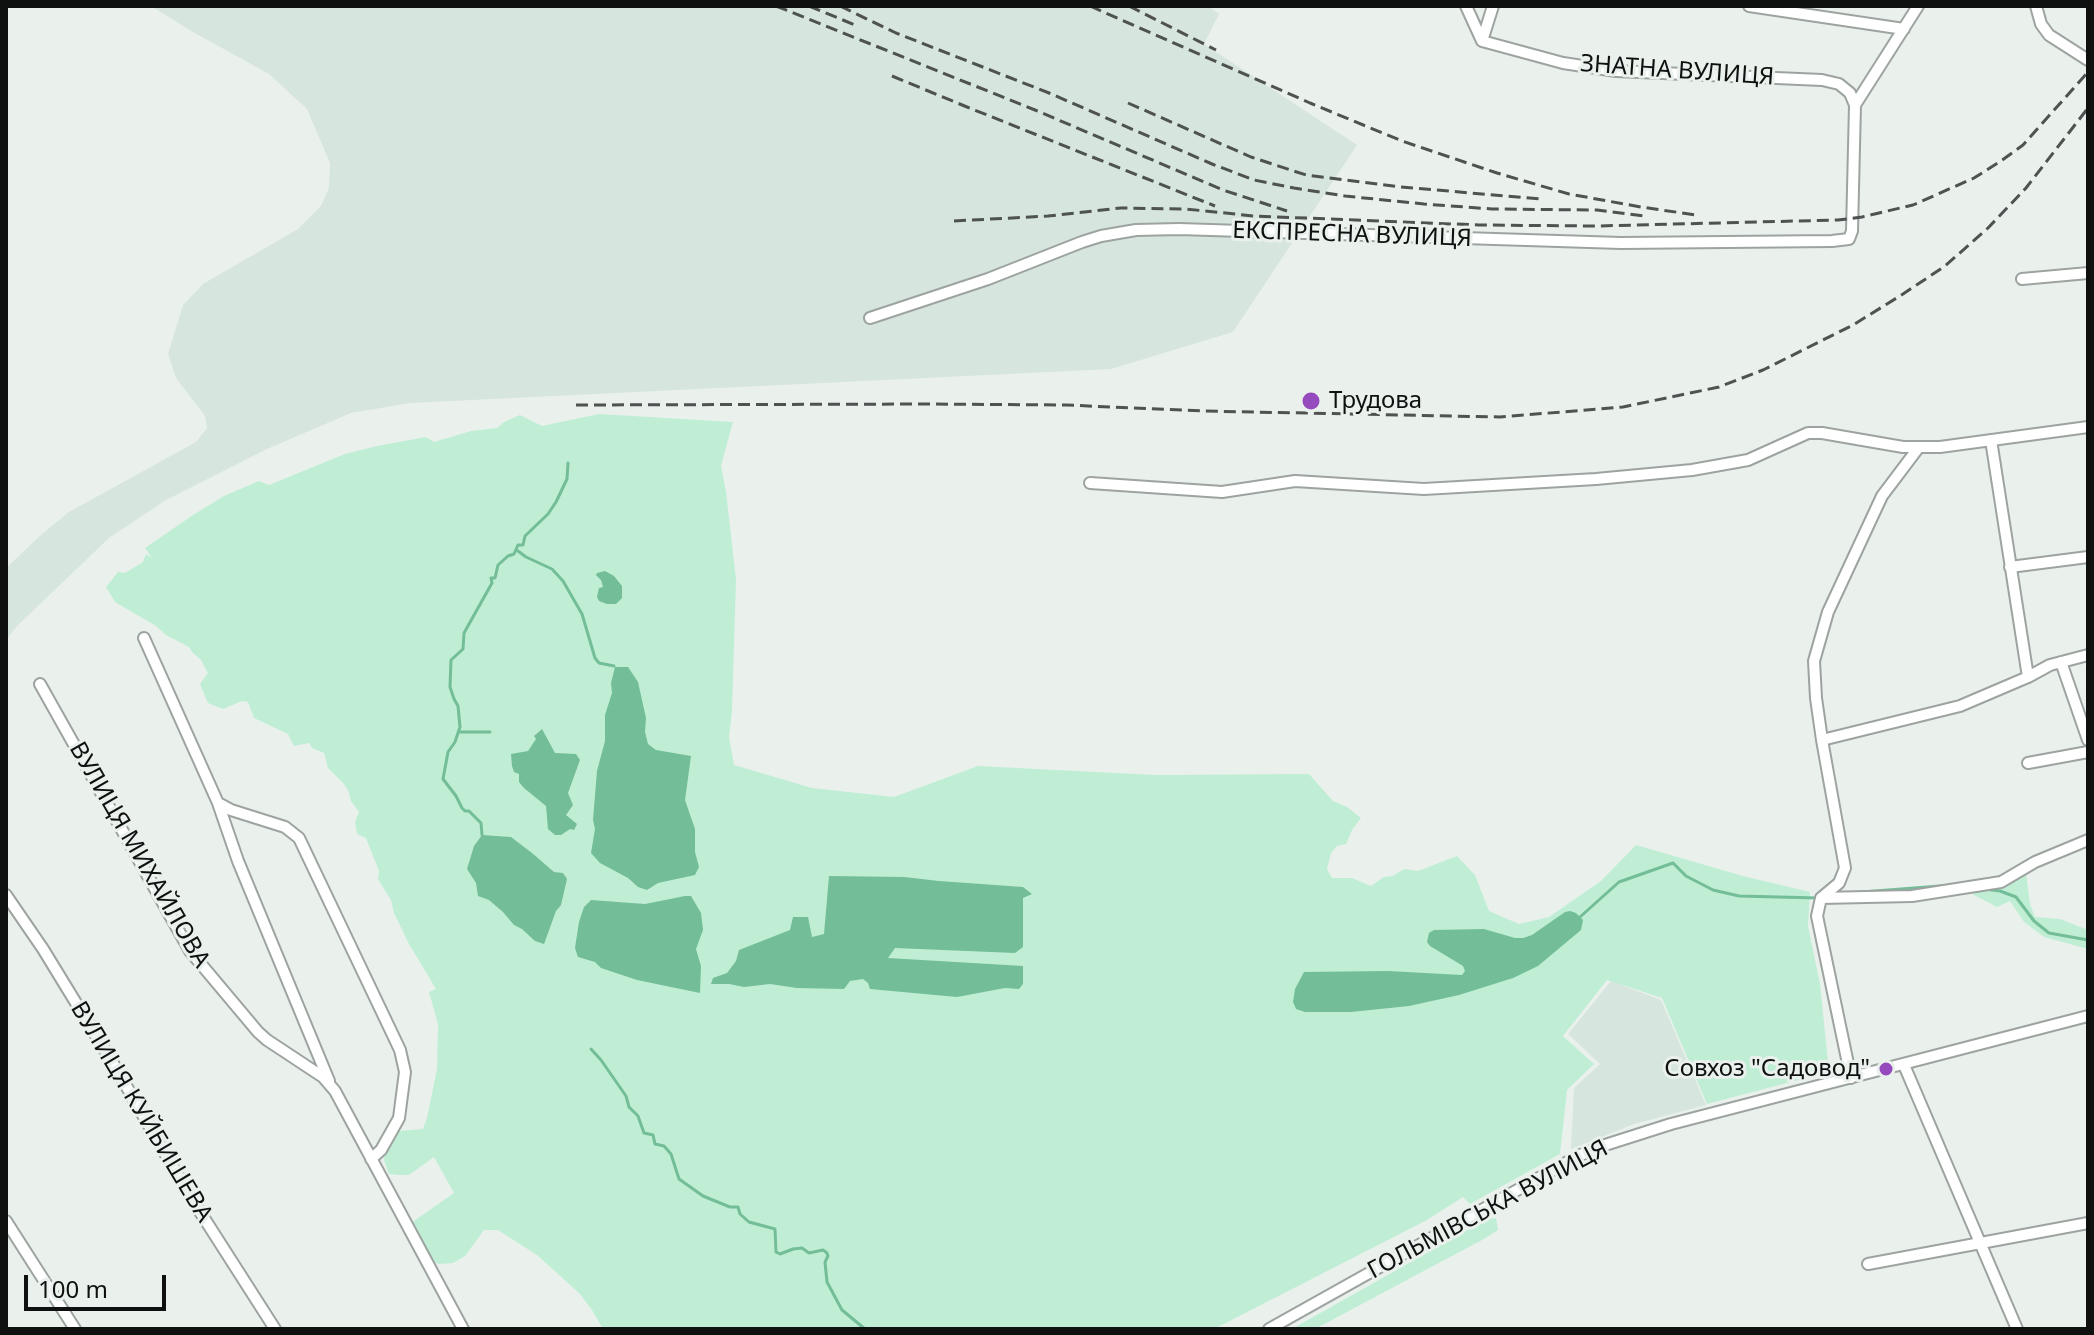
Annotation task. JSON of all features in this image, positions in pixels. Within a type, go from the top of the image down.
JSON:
[{"type":"street","points":[[1466,6],[1482,41]]},
{"type":"street","points":[[1482,41],[1493,6]]},
{"type":"street","points":[[1749,6],[1904,29]]},
{"type":"street","points":[[1855,105],[1918,6]]},
{"type":"street","points":[[2036,6],[2041,24],[2049,35],[2088,60]]},
{"type":"street","name":"ЗНАТНА ВУЛИЦЯ","points":[[1482,41],[1563,63],[1616,71],[1822,80],[1839,84],[1850,93],[1855,105]]},
{"type":"street","name":"ЕКСПРЕСНА ВУЛИЦЯ","points":[[870,318],[988,279],[1082,242],[1136,230],[1621,243],[1849,239],[1852,231],[1855,105]]},
{"type":"street","points":[[2022,279],[2088,273]]},
{"type":"street","points":[[1090,483],[1222,492],[1295,481],[1424,489],[1596,479],[1705,468],[1748,460],[1808,433],[1903,447],[1940,447],[2088,427]]},
{"type":"street","points":[[1991,440],[2028,677]]},
{"type":"street","points":[[1851,1078],[1817,916],[1821,898],[1839,883],[1845,868],[1822,740],[1814,661],[1828,612],[1882,496],[1919,447]]},
{"type":"street","points":[[2010,567],[2088,557]]},
{"type":"street","points":[[144,638],[218,803],[238,861],[330,1083]]},
{"type":"street","points":[[1822,740],[1960,706],[2050,665],[2088,655]]},
{"type":"street","points":[[2061,662],[2088,740]]},
{"type":"street","name":"ВУЛИЦЯ МИХАЙЛОВА","points":[[40,684],[190,951],[258,1032],[330,1083],[463,1329]]},
{"type":"street","points":[[2028,763],[2088,752]]},
{"type":"street","points":[[218,803],[285,827],[299,838],[400,1050],[405,1072],[399,1118],[381,1150],[371,1159]]},
{"type":"street","points":[[1821,898],[1912,896],[2001,882],[2035,862],[2088,840]]},
{"type":"street","name":"ВУЛИЦЯ КУЙБИШЕВА","points":[[6,895],[43,949],[188,1193],[275,1329]]},
{"type":"street","name":"ГОЛЬМІВСЬКА ВУЛИЦЯ","points":[[1269,1329],[1578,1156],[1605,1145],[1671,1124],[2088,1016]]},
{"type":"street","points":[[1904,1065],[2017,1329]]},
{"type":"street","points":[[6,1221],[75,1329]]},
{"type":"street","points":[[1868,1264],[2088,1223]]},
{"type":"shaded area","points":[[151,6],[1208,6],[1219,14],[1204,44],[1357,145],[1233,332],[1111,369],[410,403],[351,413],[267,449],[166,500],[109,538],[6,640],[6,568],[69,512],[196,442],[207,428],[205,416],[176,378],[168,354],[183,305],[203,284],[298,229],[321,206],[329,188],[330,163],[307,109],[269,74]]},
{"type":"shaded area","points":[[599,414],[733,422],[721,466],[736,579],[729,737],[734,765],[812,788],[894,797],[978,766],[1155,775],[1309,774],[1333,801],[1361,818],[1346,844],[1337,846],[1331,853],[1327,869],[1332,878],[1352,878],[1371,886],[1404,869],[1418,871],[1457,856],[1475,875],[1489,911],[1519,924],[1549,917],[1601,881],[1636,845],[1810,892],[1808,926],[1820,984],[1829,1072],[1707,1104],[1662,998],[1607,980],[1563,1036],[1594,1064],[1567,1090],[1560,1154],[1470,1204],[1463,1197],[1427,1220],[1214,1329],[603,1329],[580,1294],[537,1255],[498,1230],[484,1230],[465,1256],[453,1263],[433,1262],[411,1223],[454,1193],[434,1157],[409,1175],[389,1174],[384,1160],[386,1148],[399,1131],[423,1129],[427,1118],[437,1069],[438,1024],[429,992],[436,989],[409,944],[391,900],[378,879],[379,871],[366,838],[357,834],[355,822],[359,812],[344,784],[328,768],[324,753],[312,748],[309,743],[294,746],[288,734],[254,718],[248,702],[242,701],[223,709],[208,703],[200,684],[208,673],[201,660],[189,647],[115,602],[106,587],[118,572],[125,573],[143,562],[146,554],[152,558],[145,548],[224,496],[259,481],[269,485],[345,454],[377,446],[426,437],[434,442],[471,431],[497,428],[520,415],[542,426]]},
{"type":"shaded area","points":[[605,571],[622,586],[622,598],[616,604],[607,604],[597,597],[599,588],[603,587],[596,575]]},
{"type":"shaded area","points":[[615,667],[628,667],[638,682],[648,744],[656,750],[691,756],[685,800],[695,829],[695,852],[699,867],[695,875],[658,883],[647,890],[600,863],[591,853],[597,771],[605,741],[605,715]]},
{"type":"shaded area","points":[[542,729],[555,753],[576,754],[580,760],[568,793],[573,805],[566,815],[577,824],[574,830],[561,835],[555,835],[548,829],[546,806],[524,788],[512,766],[511,754],[528,751],[536,739],[534,736]]},
{"type":"shaded area","points":[[482,835],[511,837],[567,879],[561,905],[544,944],[514,925],[489,900],[478,896],[476,883],[467,869],[474,846]]},
{"type":"shaded area","points":[[2026,873],[2035,917],[2060,919],[2088,930],[2088,949],[2044,937],[2024,922],[2010,901],[1997,907],[1972,894]]},
{"type":"shaded area","points":[[829,876],[904,877],[1023,887],[1032,894],[1023,898],[1023,947],[1015,953],[895,948],[888,958],[1023,966],[1023,984],[1019,989],[1005,988],[957,997],[870,989],[863,979],[850,981],[844,989],[711,984],[713,978],[727,973],[736,961],[739,950],[790,930],[793,917],[808,917],[812,937],[824,934]]},
{"type":"shaded area","points":[[691,896],[701,913],[703,930],[696,949],[701,966],[700,993],[637,980],[578,957],[575,948],[579,922],[584,907],[591,900],[645,904]]},
{"type":"shaded area","points":[[1570,911],[1583,920],[1581,930],[1538,966],[1513,978],[1409,1006],[1351,1012],[1305,1012],[1296,1009],[1293,1002],[1295,989],[1304,972],[1388,971],[1462,975],[1465,971],[1463,966],[1430,946],[1427,942],[1429,933],[1434,930],[1484,929],[1523,938]]},
{"type":"shaded area","points":[[1611,981],[1661,1000],[1706,1105],[1634,1124],[1571,1149],[1574,1088],[1600,1064],[1568,1034]]},
{"type":"shaded area","points":[[1496,1218],[1498,1230],[1482,1240],[1315,1329],[1292,1329],[1487,1219]]},
{"type":"waterway","points":[[482,835],[481,823],[462,808],[443,779],[448,752],[460,727],[458,706],[450,687],[451,660],[463,649],[464,633],[492,583],[491,578],[495,578],[498,565],[514,554],[518,545],[523,545],[525,536],[556,502],[567,479],[568,463]]},
{"type":"waterway","points":[[518,551],[552,569],[563,581],[582,614],[595,658],[599,663],[614,666]]},
{"type":"waterway","points":[[458,732],[490,732]]},
{"type":"waterway","points":[[1580,917],[1619,882],[1673,863],[1686,876],[1713,890],[1739,896],[1818,898]]},
{"type":"waterway","points":[[1849,893],[1953,885]]},
{"type":"waterway","points":[[1984,889],[2016,897],[2034,921],[2049,933],[2088,940]]},
{"type":"waterway","points":[[591,1049],[626,1096],[644,1133],[653,1135],[655,1144],[664,1146],[671,1154],[679,1179],[703,1196],[738,1207],[740,1214],[749,1222],[775,1229],[776,1252],[780,1254],[802,1248],[809,1253],[823,1250],[827,1253],[827,1282],[842,1310],[865,1329]]},
{"type":"railway","points":[[776,6],[1035,110],[1223,190],[1287,211]]},
{"type":"railway","points":[[809,6],[855,25]]},
{"type":"railway","points":[[840,6],[896,33],[1049,93],[1254,180],[1345,196],[1424,204],[1492,209],[1597,210],[1644,216]]},
{"type":"railway","points":[[1090,6],[1402,141],[1569,194],[1696,215]]},
{"type":"railway","points":[[1129,6],[1216,50]]},
{"type":"railway","points":[[954,221],[1121,208],[1479,225],[1596,226],[1862,217],[1913,205],[1974,178],[2001,161],[2023,145],[2088,72]]},
{"type":"railway","points":[[892,76],[1215,206]]},
{"type":"railway","points":[[1128,103],[1251,157],[1306,175],[1541,199]]},
{"type":"railway","points":[[576,405],[1066,405],[1500,417],[1623,407],[1719,387],[1763,370],[1853,325],[1903,294],[1945,266],[1988,228],[2026,188],[2088,108]]},
{"type":"place","name":"Трудова","points":[[1311,401]]},
{"type":"place","name":"Совхоз \"Садовод\"","points":[[1886,1069]]}]
